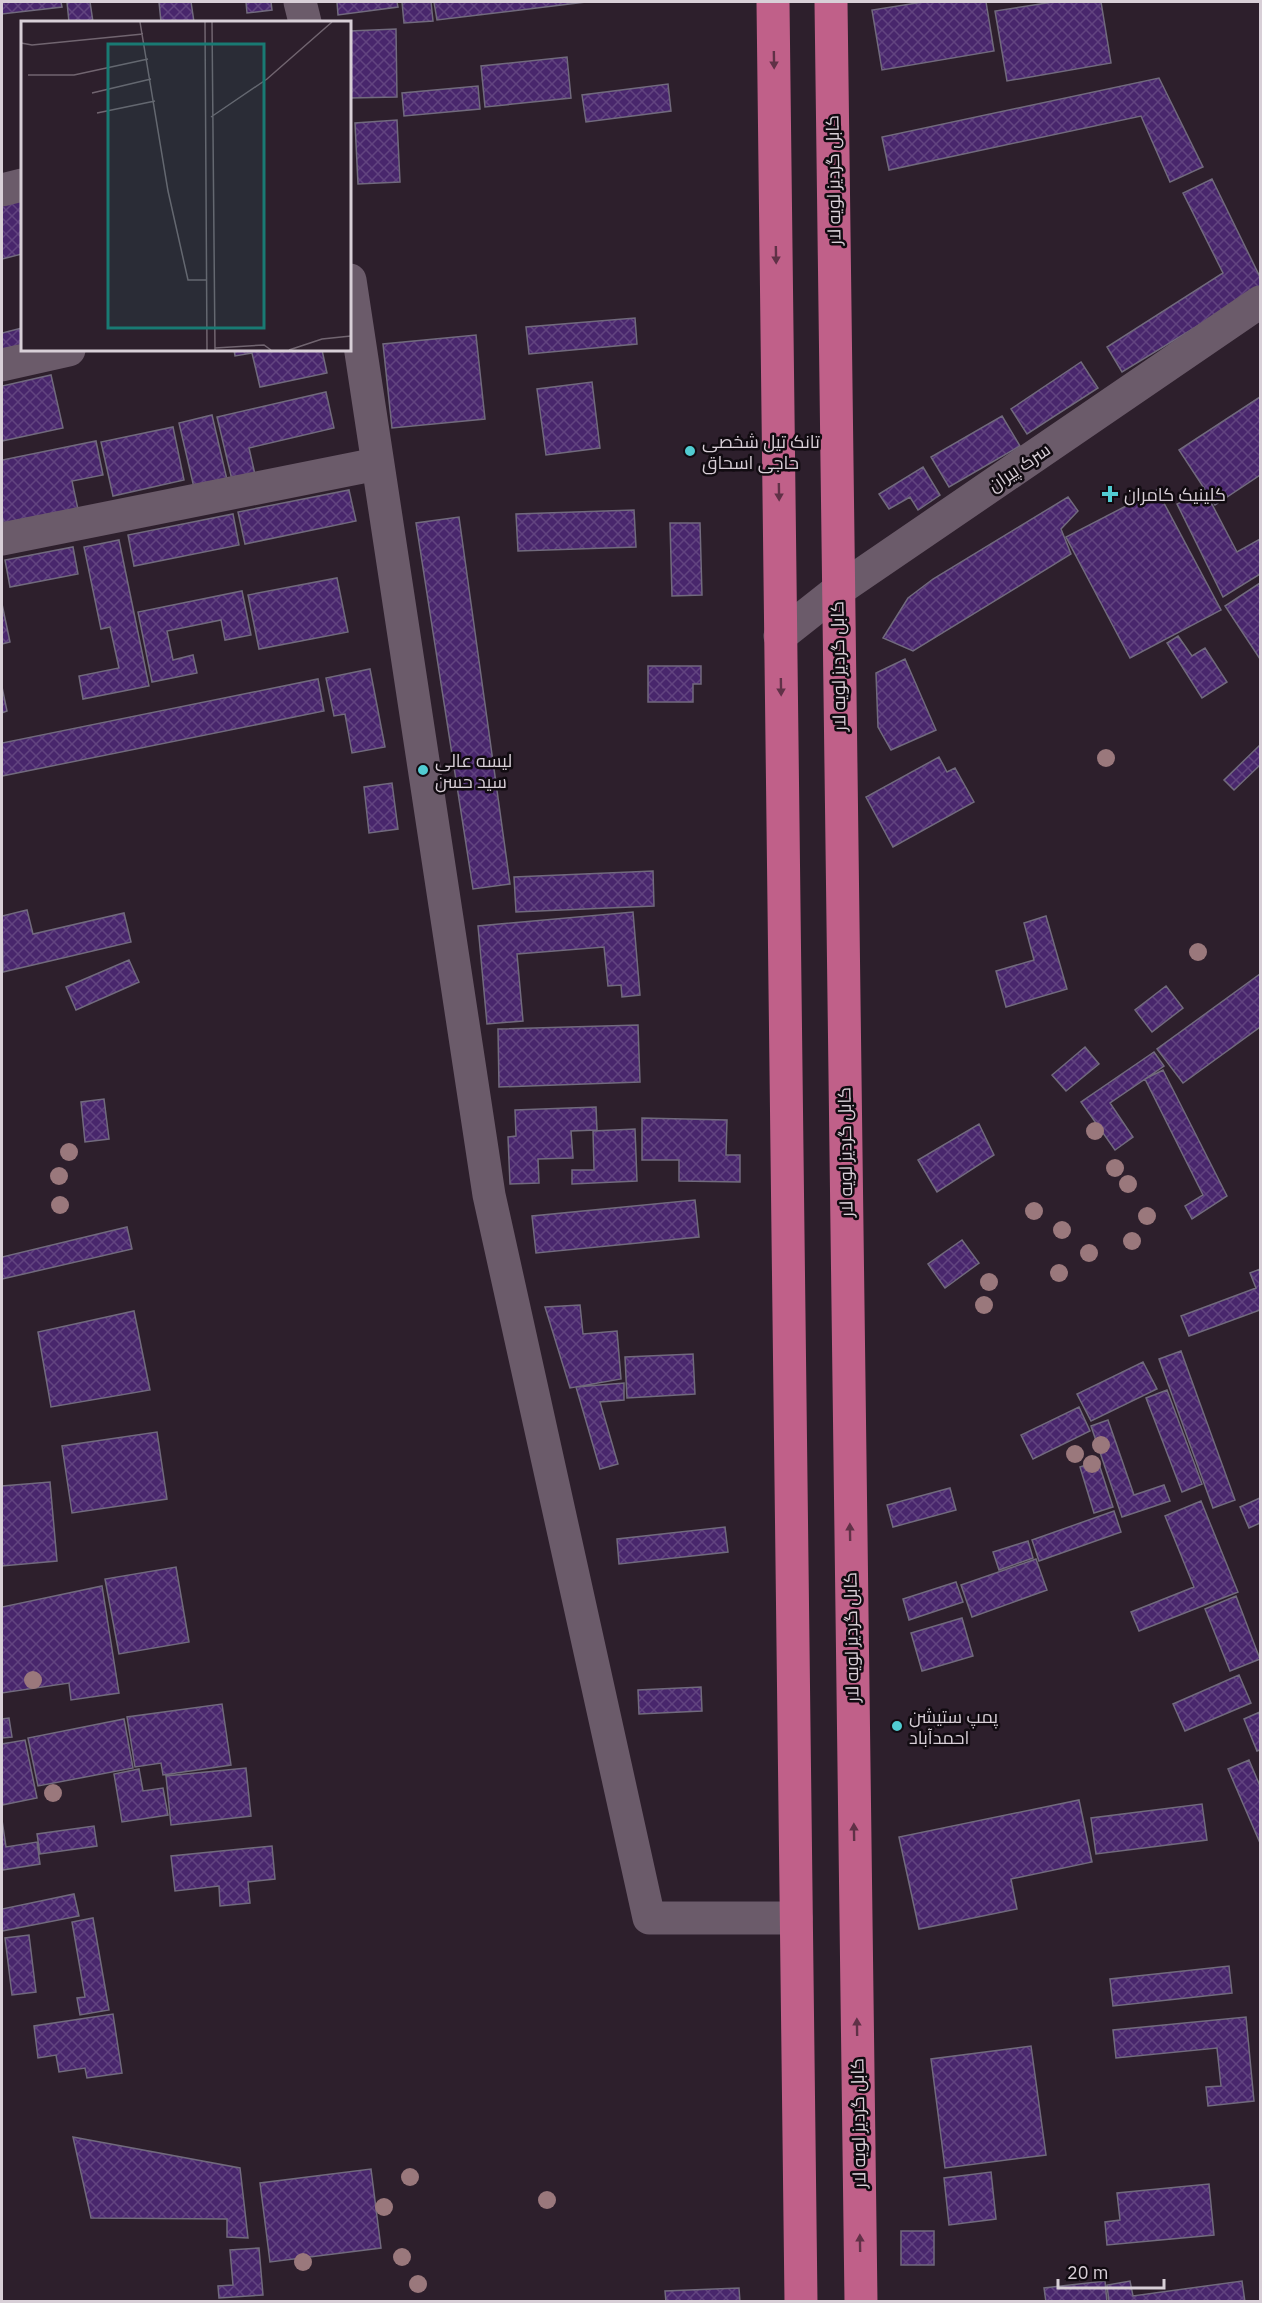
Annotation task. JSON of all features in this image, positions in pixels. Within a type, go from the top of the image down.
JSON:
[{"type":"highway","points":[[773,2],[801,2301]]},
{"type":"highway","name":"کابل گردیز لویه لار","points":[[831,2],[861,2301]]},
{"type":"street","points":[[300,2],[305,21]]},
{"type":"street","points":[[2,190],[21,185]]},
{"type":"street","points":[[351,290],[489,1195],[650,1918],[796,1918]]},
{"type":"street","name":"سرک پیران","points":[[780,636],[837,591],[1260,302]]},
{"type":"street","points":[[2,365],[65,351]]},
{"type":"street","points":[[2,539],[377,464]]},
{"type":"building","points":[[2,2],[61,2],[62,7],[2,14]]},
{"type":"building","points":[[67,2],[90,2],[93,21],[69,21]]},
{"type":"building","points":[[159,2],[191,2],[194,21],[161,21]]},
{"type":"building","points":[[246,2],[271,2],[272,10],[247,13]]},
{"type":"building","points":[[337,2],[397,2],[398,7],[338,15]]},
{"type":"building","points":[[402,2],[431,2],[433,21],[404,23]]},
{"type":"building","points":[[434,2],[586,2],[437,20]]},
{"type":"building","points":[[923,2],[986,2],[994,51],[882,70],[872,10]]},
{"type":"building","points":[[1053,2],[1101,2],[1111,63],[1007,81],[995,11]]},
{"type":"building","points":[[396,29],[397,97],[351,98],[351,31]]},
{"type":"building","points":[[567,57],[571,98],[485,107],[481,66]]},
{"type":"building","points":[[1159,78],[1203,167],[1170,182],[1141,116],[889,170],[882,137]]},
{"type":"building","points":[[668,84],[671,111],[586,122],[582,95]]},
{"type":"building","points":[[478,86],[480,109],[404,116],[402,93]]},
{"type":"building","points":[[397,120],[400,182],[358,184],[355,123]]},
{"type":"building","points":[[1212,179],[1260,277],[1260,288],[1122,372],[1107,347],[1223,273],[1183,193]]},
{"type":"building","points":[[21,195],[21,254],[2,259],[2,200]]},
{"type":"building","points":[[635,318],[637,344],[529,354],[526,327]]},
{"type":"building","points":[[21,328],[21,350],[2,357],[2,333]]},
{"type":"building","points":[[476,335],[485,419],[392,428],[383,344]]},
{"type":"building","points":[[234,351],[322,351],[327,373],[260,387],[252,353],[235,356]]},
{"type":"building","points":[[1081,362],[1098,388],[1027,434],[1011,409]]},
{"type":"building","points":[[51,375],[63,428],[2,441],[2,386]]},
{"type":"building","points":[[592,382],[600,448],[546,455],[537,389]]},
{"type":"building","points":[[326,392],[334,428],[249,448],[256,479],[233,484],[217,417]]},
{"type":"building","points":[[1260,397],[1260,475],[1215,505],[1179,450]]},
{"type":"building","points":[[212,415],[228,484],[195,492],[179,423]]},
{"type":"building","points":[[1002,416],[1020,446],[949,487],[931,457]]},
{"type":"building","points":[[173,427],[184,480],[113,496],[101,442]]},
{"type":"building","points":[[96,441],[103,475],[72,481],[80,519],[5,534],[2,515],[2,460]]},
{"type":"building","points":[[923,467],[940,495],[918,510],[910,497],[889,509],[879,494]]},
{"type":"building","points":[[349,490],[356,521],[245,544],[238,512]]},
{"type":"building","points":[[1157,490],[1221,610],[1130,658],[1066,537]]},
{"type":"building","points":[[1205,491],[1237,552],[1260,539],[1260,574],[1223,597],[1177,504]]},
{"type":"building","points":[[1068,497],[1078,511],[1061,529],[1071,554],[913,651],[883,638],[908,598],[933,579]]},
{"type":"building","points":[[634,510],[636,547],[518,551],[516,514]]},
{"type":"building","points":[[233,514],[239,545],[134,566],[128,535]]},
{"type":"building","points":[[459,517],[510,884],[473,889],[416,523]]},
{"type":"building","points":[[670,523],[700,523],[702,595],[672,596]]},
{"type":"building","points":[[119,540],[149,686],[83,699],[79,676],[119,668],[110,627],[101,629],[84,547]]},
{"type":"building","points":[[73,547],[78,574],[10,587],[5,560]]},
{"type":"building","points":[[337,578],[348,632],[259,649],[248,595]]},
{"type":"building","points":[[1260,583],[1260,659],[1225,606]]},
{"type":"building","points":[[242,591],[251,635],[225,640],[221,620],[167,631],[173,660],[193,655],[197,673],[152,682],[138,612]]},
{"type":"building","points":[[2,604],[10,642],[2,644]]},
{"type":"building","points":[[1178,636],[1192,656],[1205,648],[1227,682],[1202,698],[1167,643]]},
{"type":"building","points":[[905,659],[936,730],[891,750],[878,727],[876,673]]},
{"type":"building","points":[[648,666],[701,666],[701,684],[693,684],[693,702],[648,702]]},
{"type":"building","points":[[370,669],[385,747],[352,753],[345,714],[334,716],[326,678]]},
{"type":"building","points":[[318,679],[324,711],[2,776],[2,743]]},
{"type":"building","points":[[2,687],[7,711],[2,713]]},
{"type":"building","points":[[1260,745],[1260,765],[1234,790],[1224,780]]},
{"type":"building","points":[[939,757],[947,772],[955,768],[974,802],[893,847],[866,797]]},
{"type":"building","points":[[392,783],[398,829],[369,833],[364,787]]},
{"type":"building","points":[[653,871],[654,906],[516,912],[514,877]]},
{"type":"building","points":[[27,910],[33,934],[124,913],[131,942],[3,972],[2,916]]},
{"type":"building","points":[[633,912],[640,995],[622,997],[621,985],[608,986],[604,947],[517,954],[523,1021],[487,1024],[478,926]]},
{"type":"building","points":[[1046,916],[1067,989],[1006,1007],[996,971],[1034,960],[1024,923]]},
{"type":"building","points":[[129,960],[139,982],[76,1010],[66,987]]},
{"type":"building","points":[[1260,974],[1260,1027],[1183,1083],[1157,1049]]},
{"type":"building","points":[[1166,986],[1183,1008],[1152,1032],[1135,1010]]},
{"type":"building","points":[[638,1025],[640,1082],[499,1087],[498,1029]]},
{"type":"building","points":[[1085,1047],[1099,1064],[1066,1091],[1052,1075]]},
{"type":"building","points":[[1154,1052],[1164,1066],[1110,1103],[1133,1137],[1115,1150],[1081,1102]]},
{"type":"building","points":[[1163,1070],[1227,1196],[1192,1219],[1185,1206],[1203,1195],[1145,1079]]},
{"type":"building","points":[[104,1099],[109,1139],[85,1142],[81,1102]]},
{"type":"building","points":[[596,1107],[597,1130],[571,1131],[573,1158],[538,1159],[539,1183],[510,1184],[508,1137],[516,1136],[515,1110]]},
{"type":"building","points":[[642,1118],[727,1120],[726,1155],[740,1155],[740,1182],[679,1181],[679,1160],[642,1160]]},
{"type":"building","points":[[979,1124],[994,1155],[937,1192],[918,1160]]},
{"type":"building","points":[[635,1129],[637,1181],[572,1184],[572,1170],[594,1170],[593,1131]]},
{"type":"building","points":[[695,1200],[699,1237],[536,1253],[532,1216]]},
{"type":"building","points":[[127,1227],[132,1249],[2,1279],[2,1257]]},
{"type":"building","points":[[962,1240],[979,1263],[945,1288],[928,1264]]},
{"type":"building","points":[[1260,1269],[1260,1310],[1189,1336],[1181,1316],[1256,1288],[1250,1273]]},
{"type":"building","points":[[580,1305],[583,1334],[617,1331],[621,1379],[570,1388],[545,1307]]},
{"type":"building","points":[[134,1311],[150,1390],[51,1407],[38,1332]]},
{"type":"building","points":[[1181,1351],[1235,1500],[1213,1508],[1159,1359]]},
{"type":"building","points":[[693,1354],[695,1394],[627,1398],[625,1357]]},
{"type":"building","points":[[1143,1362],[1157,1389],[1091,1421],[1077,1394]]},
{"type":"building","points":[[624,1383],[624,1400],[600,1402],[618,1464],[600,1469],[576,1387]]},
{"type":"building","points":[[1167,1390],[1202,1484],[1182,1492],[1146,1398]]},
{"type":"building","points":[[1079,1407],[1090,1431],[1033,1459],[1021,1435]]},
{"type":"building","points":[[1108,1420],[1134,1495],[1164,1485],[1170,1501],[1122,1517],[1091,1426]]},
{"type":"building","points":[[157,1432],[167,1499],[72,1513],[62,1446]]},
{"type":"building","points":[[1098,1461],[1113,1507],[1094,1513],[1080,1467]]},
{"type":"building","points":[[50,1482],[57,1561],[2,1566],[2,1486]]},
{"type":"building","points":[[950,1488],[956,1510],[893,1527],[887,1505]]},
{"type":"building","points":[[1260,1498],[1260,1523],[1249,1528],[1240,1507]]},
{"type":"building","points":[[1201,1501],[1238,1592],[1139,1631],[1131,1612],[1194,1587],[1165,1516]]},
{"type":"building","points":[[1114,1511],[1121,1532],[1039,1561],[1032,1540]]},
{"type":"building","points":[[725,1527],[728,1552],[619,1564],[617,1539]]},
{"type":"building","points":[[1028,1541],[1033,1558],[999,1570],[993,1552]]},
{"type":"building","points":[[1036,1559],[1047,1590],[972,1617],[961,1585]]},
{"type":"building","points":[[176,1567],[189,1642],[119,1654],[105,1579]]},
{"type":"building","points":[[956,1582],[963,1602],[909,1620],[903,1599]]},
{"type":"building","points":[[102,1586],[119,1693],[71,1700],[69,1683],[2,1693],[2,1607]]},
{"type":"building","points":[[1236,1596],[1260,1659],[1230,1671],[1205,1609]]},
{"type":"building","points":[[962,1618],[973,1656],[922,1671],[911,1633]]},
{"type":"building","points":[[1239,1675],[1251,1703],[1185,1731],[1173,1704]]},
{"type":"building","points":[[701,1687],[702,1711],[639,1714],[638,1690]]},
{"type":"building","points":[[222,1704],[231,1765],[163,1775],[161,1763],[135,1767],[127,1717]]},
{"type":"building","points":[[1260,1712],[1260,1750],[1257,1751],[1244,1719]]},
{"type":"building","points":[[9,1718],[12,1737],[2,1738],[2,1719]]},
{"type":"building","points":[[124,1719],[133,1768],[38,1786],[28,1738]]},
{"type":"building","points":[[25,1740],[37,1798],[2,1805],[2,1744]]},
{"type":"building","points":[[1249,1760],[1260,1786],[1260,1843],[1228,1769]]},
{"type":"building","points":[[246,1768],[251,1816],[171,1825],[166,1776]]},
{"type":"building","points":[[139,1769],[143,1791],[163,1788],[168,1815],[122,1822],[114,1774]]},
{"type":"building","points":[[1079,1800],[1092,1862],[1011,1879],[1017,1909],[919,1929],[899,1837]]},
{"type":"building","points":[[1202,1804],[1207,1840],[1096,1854],[1091,1818]]},
{"type":"building","points":[[2,1820],[6,1847],[37,1842],[40,1864],[2,1870]]},
{"type":"building","points":[[94,1826],[97,1846],[40,1854],[37,1834]]},
{"type":"building","points":[[272,1846],[275,1879],[248,1882],[250,1903],[220,1906],[219,1886],[175,1891],[171,1856]]},
{"type":"building","points":[[74,1894],[79,1916],[2,1931],[2,1909]]},
{"type":"building","points":[[93,1918],[109,2010],[80,2015],[77,1998],[85,1997],[72,1922]]},
{"type":"building","points":[[29,1935],[36,1992],[12,1995],[5,1938]]},
{"type":"building","points":[[1229,1966],[1232,1993],[1113,2006],[1110,1979]]},
{"type":"building","points":[[113,2014],[122,2073],[87,2078],[85,2068],[59,2072],[56,2055],[38,2058],[34,2026]]},
{"type":"building","points":[[1246,2017],[1254,2101],[1208,2106],[1206,2087],[1221,2086],[1217,2048],[1116,2058],[1113,2030]]},
{"type":"building","points":[[1031,2046],[1046,2155],[945,2168],[931,2059]]},
{"type":"building","points":[[73,2137],[240,2168],[248,2238],[227,2237],[227,2219],[91,2218]]},
{"type":"building","points":[[371,2169],[381,2248],[270,2262],[260,2183]]},
{"type":"building","points":[[991,2172],[996,2219],[949,2225],[944,2178]]},
{"type":"building","points":[[1209,2184],[1214,2235],[1107,2245],[1105,2222],[1120,2220],[1117,2193]]},
{"type":"building","points":[[901,2231],[934,2231],[934,2265],[901,2265]]},
{"type":"building","points":[[259,2248],[263,2295],[219,2298],[218,2286],[233,2285],[230,2250]]},
{"type":"building","points":[[1105,2281],[1107,2302],[1046,2302],[1044,2288]]},
{"type":"building","points":[[1130,2281],[1133,2296],[1242,2281],[1245,2302],[1109,2302],[1107,2285]]},
{"type":"building","points":[[739,2288],[740,2302],[666,2302],[665,2291]]},
{"type":"place","name":"تانک تیل شخصی حاجی اسحاق","points":[[690,451]]},
{"type":"place","name":"کلینیک کامران","points":[[1110,494]]},
{"type":"place","name":"لیسه عالی سید حسن","points":[[423,770]]},
{"type":"place","name":"پمپ ستیشن احمدآباد","points":[[897,1726]]}]
